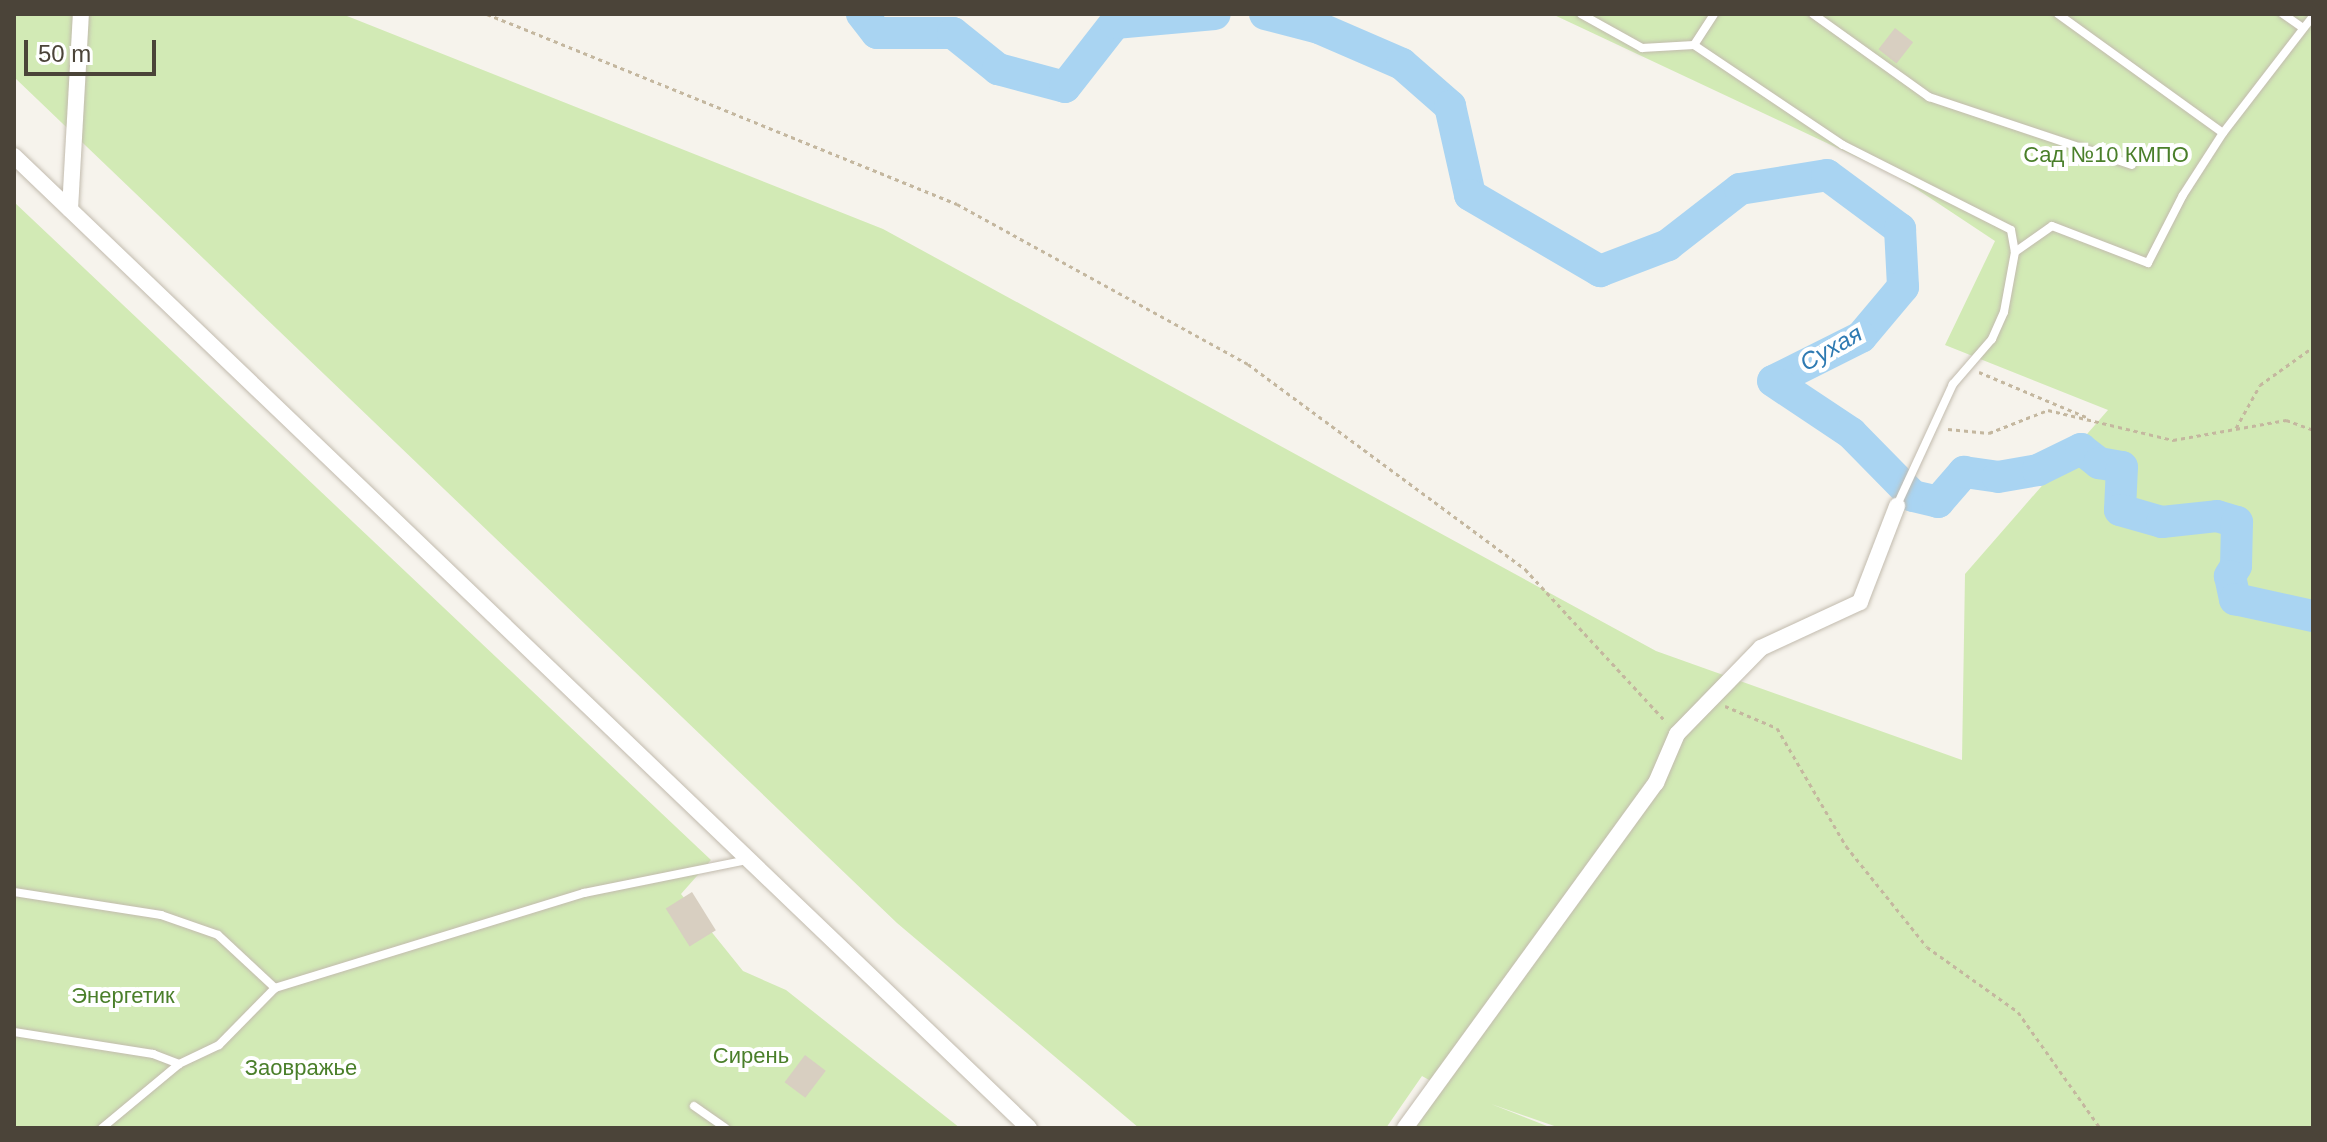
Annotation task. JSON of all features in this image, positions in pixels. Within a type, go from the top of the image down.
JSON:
[{"type":"street","points":[[70,209],[81,14]]},
{"type":"street","points":[[14,156],[752,859],[1029,1128]]},
{"type":"street","points":[[1405,1128],[1656,783],[1677,734],[1761,648],[1860,602],[1897,506]]},
{"type":"lane","points":[[1581,14],[1642,48],[1694,45],[1843,145],[2011,230],[2015,252],[2004,312],[1992,339],[1966,367],[1932,427],[1897,506]]},
{"type":"lane","points":[[1694,45],[1714,14]]},
{"type":"lane","points":[[1813,14],[1929,97],[2132,165]]},
{"type":"lane","points":[[2058,14],[2223,133]]},
{"type":"lane","points":[[2283,14],[2303,28]]},
{"type":"lane","points":[[2015,252],[2052,226],[2148,263],[2223,133],[2313,16]]},
{"type":"lane","points":[[102,1128],[179,1064],[219,1045],[275,988],[584,893],[752,859]]},
{"type":"lane","points":[[14,892],[161,915],[218,935],[275,988]]},
{"type":"lane","points":[[14,1032],[153,1054],[179,1064]]},
{"type":"lane","points":[[694,1106],[725,1128]]},
{"type":"path","points":[[487,14],[957,204],[1248,364],[1525,569],[1677,734]]},
{"type":"path","points":[[2236,428],[2260,385],[2313,347]]},
{"type":"path","points":[[1966,367],[2097,421]]},
{"type":"path","points":[[1932,427],[1989,433],[2048,410],[2173,440],[2286,420],[2313,430]]},
{"type":"path","points":[[1710,701],[1777,728],[1846,846],[1927,947],[2018,1012],[2100,1128]]},
{"type":"green space","name":"Сад №10 КМПО","points":[[14,14],[342,14],[883,229],[1656,651],[1962,760],[1965,574],[2108,410],[1945,345],[1995,241],[1897,176],[1552,14],[2313,14],[2313,1128],[1560,1128],[1491,1104],[1552,1128],[1413,1128],[1438,1085],[1422,1076],[1386,1128],[1139,1128],[897,923],[14,77]]},
{"type":"green space","points":[[14,202],[711,860],[681,894],[743,971],[786,990],[960,1128],[14,1128]]},
{"type":"building","points":[[1895,28],[1913,42],[1897,63],[1878,49]]},
{"type":"building","points":[[692,892],[716,930],[690,947],[666,908]]},
{"type":"building","points":[[805,1055],[826,1071],[805,1098],[785,1082]]},
{"type":"waterway","name":"Сухая","points":[[862,14],[877,33],[953,33],[998,69],[1065,87],[1115,23],[1215,14]]},
{"type":"waterway","name":"Сухая","points":[[1265,14],[1319,28],[1402,64],[1450,106],[1470,195],[1600,271],[1668,245],[1740,189],[1827,175],[1900,229],[1903,287],[1861,337],[1773,381],[1851,433],[1913,496],[1938,502],[1964,472],[1998,477],[2038,470],[2081,449],[2099,463],[2122,467],[2120,510],[2162,522],[2217,516],[2237,522],[2236,566],[2230,576],[2235,599],[2313,616]]},
{"type":"park label","name":"Энергетик","points":[[123,996]]},
{"type":"park label","name":"Сирень","points":[[751,1056]]},
{"type":"park label","name":"Заовражье","points":[[301,1068]]}]
